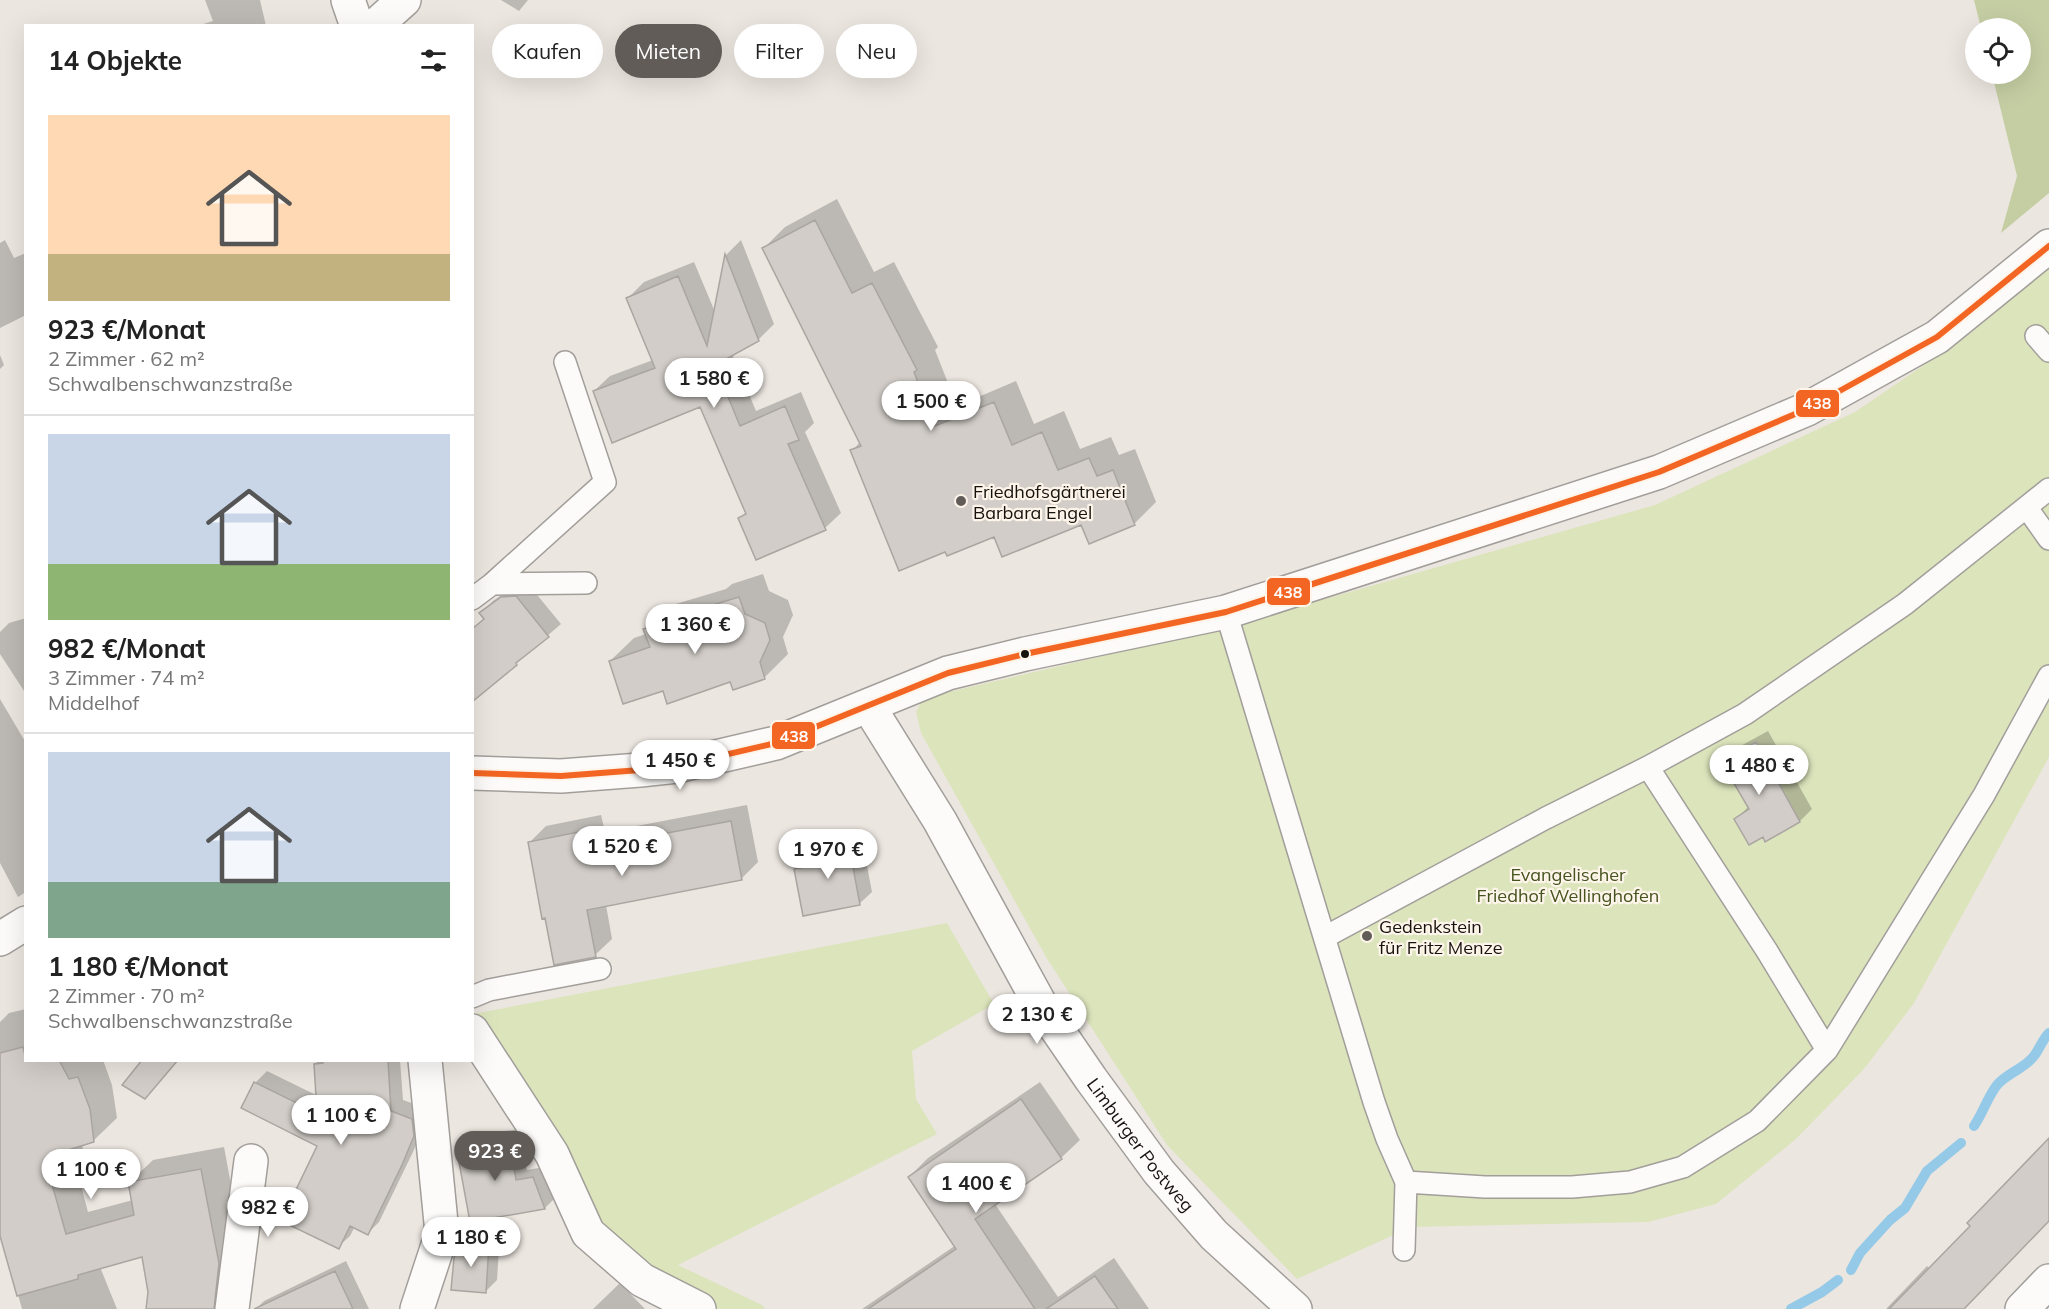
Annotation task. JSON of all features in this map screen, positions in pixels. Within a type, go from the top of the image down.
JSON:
[{"type":"street","points":[[348,0],[356,24]]},
{"type":"street","points":[[377,24],[404,0]]},
{"type":"street","points":[[474,773],[561,776],[677,766],[776,743],[948,674],[1025,654],[1226,612],[1659,472],[1808,409],[1937,337],[2049,246]]},
{"type":"street","name":"Limburger Postweg","points":[[869,707],[940,822],[1041,1006],[1091,1079],[1159,1172],[1214,1235],[1296,1309]]},
{"type":"street","points":[[0,939],[24,924]]},
{"type":"street","points":[[474,1033],[552,1154],[588,1233],[642,1280],[699,1309]]},
{"type":"street","points":[[417,1309],[442,1233],[425,1062]]},
{"type":"street","points":[[232,1309],[251,1161]]},
{"type":"street","points":[[2022,1309],[2049,1281]]},
{"type":"lane","points":[[474,598],[605,482],[565,362]]},
{"type":"lane","points":[[1325,937],[1745,714],[1905,604],[2049,489]]},
{"type":"lane","points":[[2027,508],[2049,539]]},
{"type":"lane","points":[[492,584],[586,583]]},
{"type":"lane","points":[[1226,612],[1374,1102],[1406,1182],[1404,1250]]},
{"type":"lane","points":[[1406,1182],[1442,1185],[1572,1187],[1630,1182],[1683,1167],[1757,1121],[1827,1050],[1984,795],[2049,676]]},
{"type":"lane","points":[[1648,767],[1767,951],[1827,1050]]},
{"type":"lane","points":[[474,996],[489,990],[600,969]]},
{"type":"green space","points":[[1974,0],[2049,0],[2049,193],[2001,233],[2017,176],[1994,84],[2031,84],[2031,18],[1978,18]]},
{"type":"green space","name":"Evangelischer Friedhof Wellinghofen","points":[[2049,266],[2049,757],[1914,1003],[1864,1069],[1796,1139],[1716,1204],[1648,1222],[1411,1227],[1297,1279],[1167,1145],[1046,957],[921,733],[916,712],[923,698],[1227,627],[1655,505],[1855,412],[1971,333]]},
{"type":"green space","points":[[947,923],[994,1004],[912,1051],[916,1099],[937,1134],[678,1265],[762,1305],[765,1309],[706,1309],[595,1231],[474,1030],[474,1014]]},
{"type":"building","points":[[815,220],[852,293],[872,283],[917,370],[914,372],[935,426],[994,402],[1012,445],[1042,432],[1058,470],[1089,458],[1097,476],[1113,470],[1135,525],[1089,544],[1081,525],[1002,557],[994,537],[947,556],[945,552],[899,571],[850,450],[861,446],[762,248]]},
{"type":"building","points":[[725,254],[759,341],[715,365],[740,426],[785,406],[799,440],[788,444],[826,530],[756,560],[738,518],[746,514],[700,407],[612,443],[593,391],[655,368],[626,298],[678,276],[707,346]]},
{"type":"building","points":[[516,596],[549,637],[474,700],[474,627],[484,619],[479,613],[501,597]]},
{"type":"building","points":[[739,597],[745,614],[765,623],[770,640],[760,662],[765,679],[733,690],[730,682],[667,704],[663,691],[623,704],[609,661],[650,647],[643,629],[707,611],[706,607]]},
{"type":"building","points":[[1756,742],[1800,822],[1765,842],[1763,837],[1749,845],[1734,819],[1749,809],[1721,761]]},
{"type":"building","points":[[731,821],[742,880],[587,910],[596,957],[554,965],[545,918],[542,919],[528,842],[584,831],[588,848]]},
{"type":"building","points":[[848,840],[860,905],[803,916],[794,869],[811,866],[808,848]]},
{"type":"building","points":[[23,1047],[24,1062],[60,1062],[69,1079],[78,1077],[90,1109],[94,1142],[55,1154],[61,1174],[50,1177],[66,1234],[134,1215],[128,1182],[201,1169],[219,1263],[214,1309],[146,1309],[148,1292],[142,1257],[78,1275],[78,1279],[17,1296],[0,1236],[0,1053]]},
{"type":"building","points":[[140,1062],[176,1062],[145,1099],[122,1085]]},
{"type":"building","points":[[388,1062],[391,1111],[412,1119],[414,1136],[368,1235],[350,1226],[339,1249],[281,1221],[317,1146],[241,1108],[254,1082],[317,1113],[314,1064]]},
{"type":"building","points":[[1021,1099],[1062,1159],[975,1219],[1035,1309],[868,1309],[956,1249],[908,1177]]},
{"type":"building","points":[[2049,1138],[2049,1221],[1964,1309],[1889,1309],[1970,1226],[1967,1223]]},
{"type":"building","points":[[509,1139],[516,1180],[533,1177],[545,1209],[470,1222],[456,1146]]},
{"type":"building","points":[[459,1242],[489,1244],[486,1293],[451,1290],[454,1258]]},
{"type":"building","points":[[335,1271],[353,1309],[254,1309]]},
{"type":"building","points":[[1095,1276],[1118,1309],[1046,1309]]},
{"type":"waterway","points":[[1974,1126],[1997,1085],[2030,1060],[2049,1033]]},
{"type":"waterway","points":[[1851,1270],[1860,1253],[1890,1220],[1905,1208],[1927,1171],[1961,1143]]},
{"type":"waterway","points":[[1791,1309],[1822,1292],[1838,1280]]},
{"type":"transit line","name":"438","points":[[474,773],[561,776],[640,770],[677,766],[776,743],[948,673],[1025,654],[1226,612],[1659,472],[1807,409],[1937,337],[2049,246]]},
{"type":"place","name":"Friedhofsgärtnerei Barbara Engel","points":[[961,501]]},
{"type":"place","name":"Gedenkstein für Fritz Menze","points":[[1367,936]]}]
